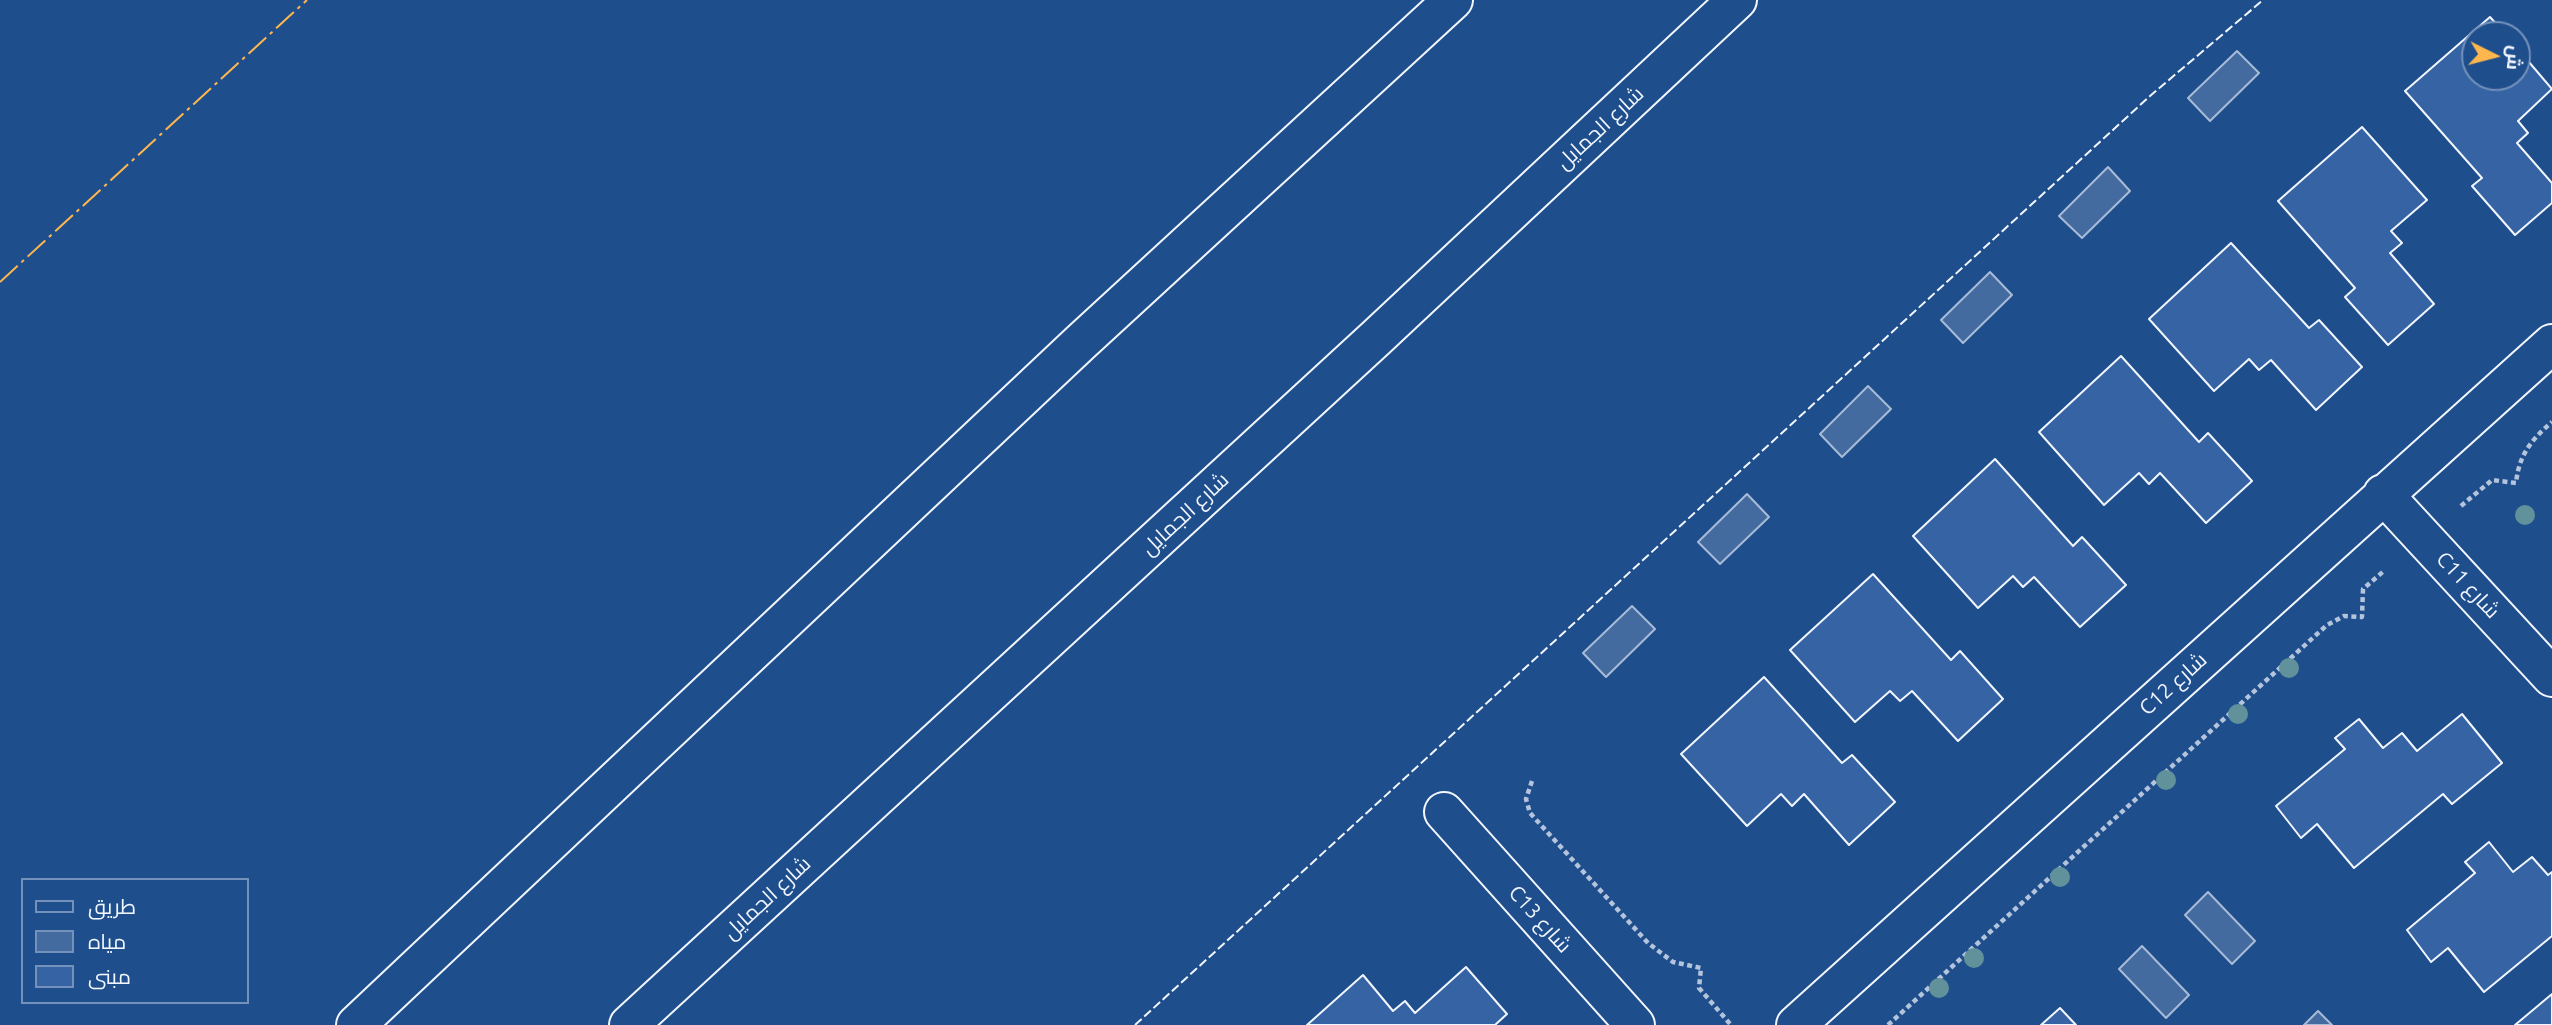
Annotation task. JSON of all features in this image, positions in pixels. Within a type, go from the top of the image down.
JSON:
[{"type":"main road","points":[[356,1025],[1082,342],[1453,0]]},
{"type":"main road","name":"شارع الجمايل","points":[[629,1025],[1376,338],[1737,0]]},
{"type":"main road","name":"C12 شارع","points":[[1796,1025],[2552,344]]},
{"type":"main road","name":"C11 شارع","points":[[2383,494],[2552,677]]},
{"type":"main road","name":"C13 شارع","points":[[1444,813],[1635,1025]]},
{"type":"path","points":[[2492,480],[2516,483],[2518,462],[2532,439],[2552,422]]},
{"type":"path","points":[[1888,1025],[2326,625],[2344,616],[2362,617],[2363,589]]},
{"type":"path","points":[[1532,781],[1526,799],[1530,813],[1648,943],[1673,962],[1701,968],[1699,988],[1731,1025]]},
{"type":"water","points":[[2237,51],[2259,73],[2210,121],[2188,98]]},
{"type":"water","points":[[2108,167],[2130,191],[2082,238],[2059,216]]},
{"type":"water","points":[[1990,272],[2012,295],[1963,343],[1941,320]]},
{"type":"water","points":[[1868,386],[1891,409],[1842,457],[1820,434]]},
{"type":"water","points":[[1747,494],[1769,517],[1720,564],[1698,542]]},
{"type":"water","points":[[1632,606],[1655,629],[1606,677],[1583,653]]},
{"type":"water","points":[[2208,892],[2255,941],[2232,964],[2185,915]]},
{"type":"water","points":[[2142,946],[2189,995],[2166,1018],[2119,969]]},
{"type":"water","points":[[2318,1011],[2332,1025],[2304,1025]]},
{"type":"building","points":[[2461,42],[2461,91],[2531,91],[2531,64],[2552,89],[2518,121],[2528,133],[2517,143],[2552,183],[2552,203],[2515,235],[2472,186],[2482,178],[2405,91]]},
{"type":"building","points":[[2362,127],[2427,200],[2391,231],[2402,243],[2390,253],[2434,304],[2388,345],[2345,297],[2355,288],[2278,201]]},
{"type":"building","points":[[2231,243],[2309,328],[2319,320],[2362,367],[2316,410],[2271,360],[2259,370],[2249,359],[2214,391],[2149,319]]},
{"type":"building","points":[[2121,356],[2199,442],[2208,433],[2252,481],[2206,523],[2160,473],[2149,484],[2139,473],[2104,505],[2039,432]]},
{"type":"building","points":[[1995,459],[2073,546],[2082,537],[2126,585],[2080,627],[2034,577],[2023,587],[2013,576],[1978,608],[1913,536]]},
{"type":"building","points":[[1873,574],[1951,660],[1960,651],[2003,699],[1958,741],[1912,691],[1900,701],[1890,691],[1855,722],[1790,650]]},
{"type":"building","points":[[1764,677],[1842,763],[1852,755],[1895,802],[1849,845],[1804,794],[1792,806],[1781,794],[1747,826],[1681,754]]},
{"type":"building","points":[[2462,714],[2502,763],[2452,804],[2443,794],[2354,868],[2317,824],[2301,838],[2276,806],[2345,749],[2335,738],[2359,719],[2383,748],[2402,733],[2417,751]]},
{"type":"building","points":[[2489,842],[2513,872],[2532,857],[2548,875],[2552,872],[2552,936],[2484,992],[2448,948],[2431,962],[2407,930],[2475,873],[2465,862]]},
{"type":"building","points":[[1466,967],[1507,1014],[1495,1025],[1307,1025],[1363,975],[1393,1011],[1405,1001],[1415,1013]]},
{"type":"building","points":[[2552,994],[2552,1025],[2515,1025]]},
{"type":"building","points":[[2060,1008],[2076,1025],[2041,1025]]},
{"type":"fence","points":[[1135,1025],[2150,96],[2263,0]]},
{"type":"power","points":[[0,282],[307,0]]}]
